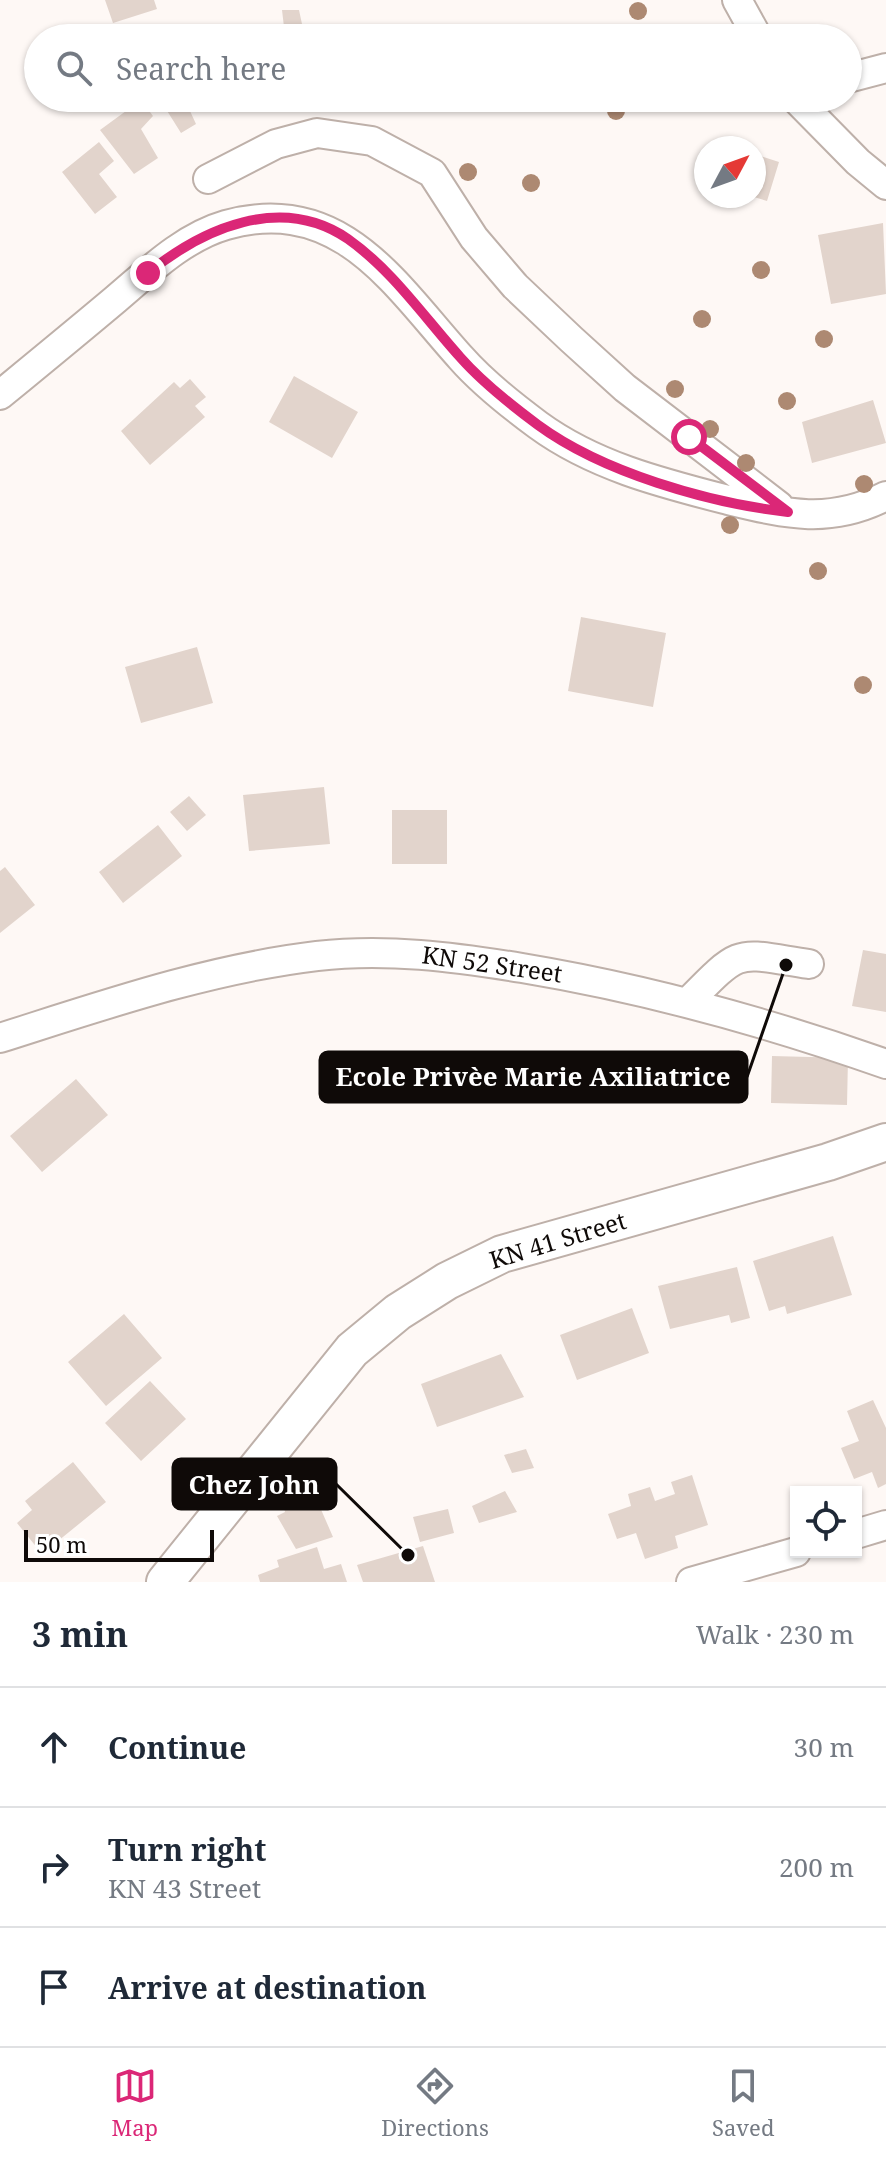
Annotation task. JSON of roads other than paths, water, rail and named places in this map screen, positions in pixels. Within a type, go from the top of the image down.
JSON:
[{"type":"main road","name":"KN 41 Street","points":[[165,1582],[352,1350],[398,1312],[447,1281],[502,1254],[828,1162],[886,1142]]},
{"type":"street","points":[[737,0],[750,24]]},
{"type":"street","points":[[862,74],[886,68]]},
{"type":"street","points":[[809,112],[858,162],[886,185]]},
{"type":"street","points":[[208,179],[276,144],[317,133],[372,141],[432,173],[474,238],[560,329],[625,388],[794,519]]},
{"type":"street","points":[[0,395],[182,245],[225,225],[269,219],[305,221],[345,237],[378,265],[463,360],[511,404],[581,452],[666,484],[794,519],[831,516],[886,496]]},
{"type":"street","name":"KN 52 Street","points":[[0,1038],[178,982],[318,956],[432,953],[689,1001],[799,1033],[886,1064]]},
{"type":"street","points":[[689,1001],[725,965],[744,954],[809,964]]},
{"type":"street","points":[[862,1532],[886,1525]]},
{"type":"street","points":[[691,1582],[790,1554]]},
{"type":"place","name":"Ecole Privèe Marie Axiliatrice","points":[[786,965]]},
{"type":"place","name":"Chez John","points":[[408,1555]]}]
